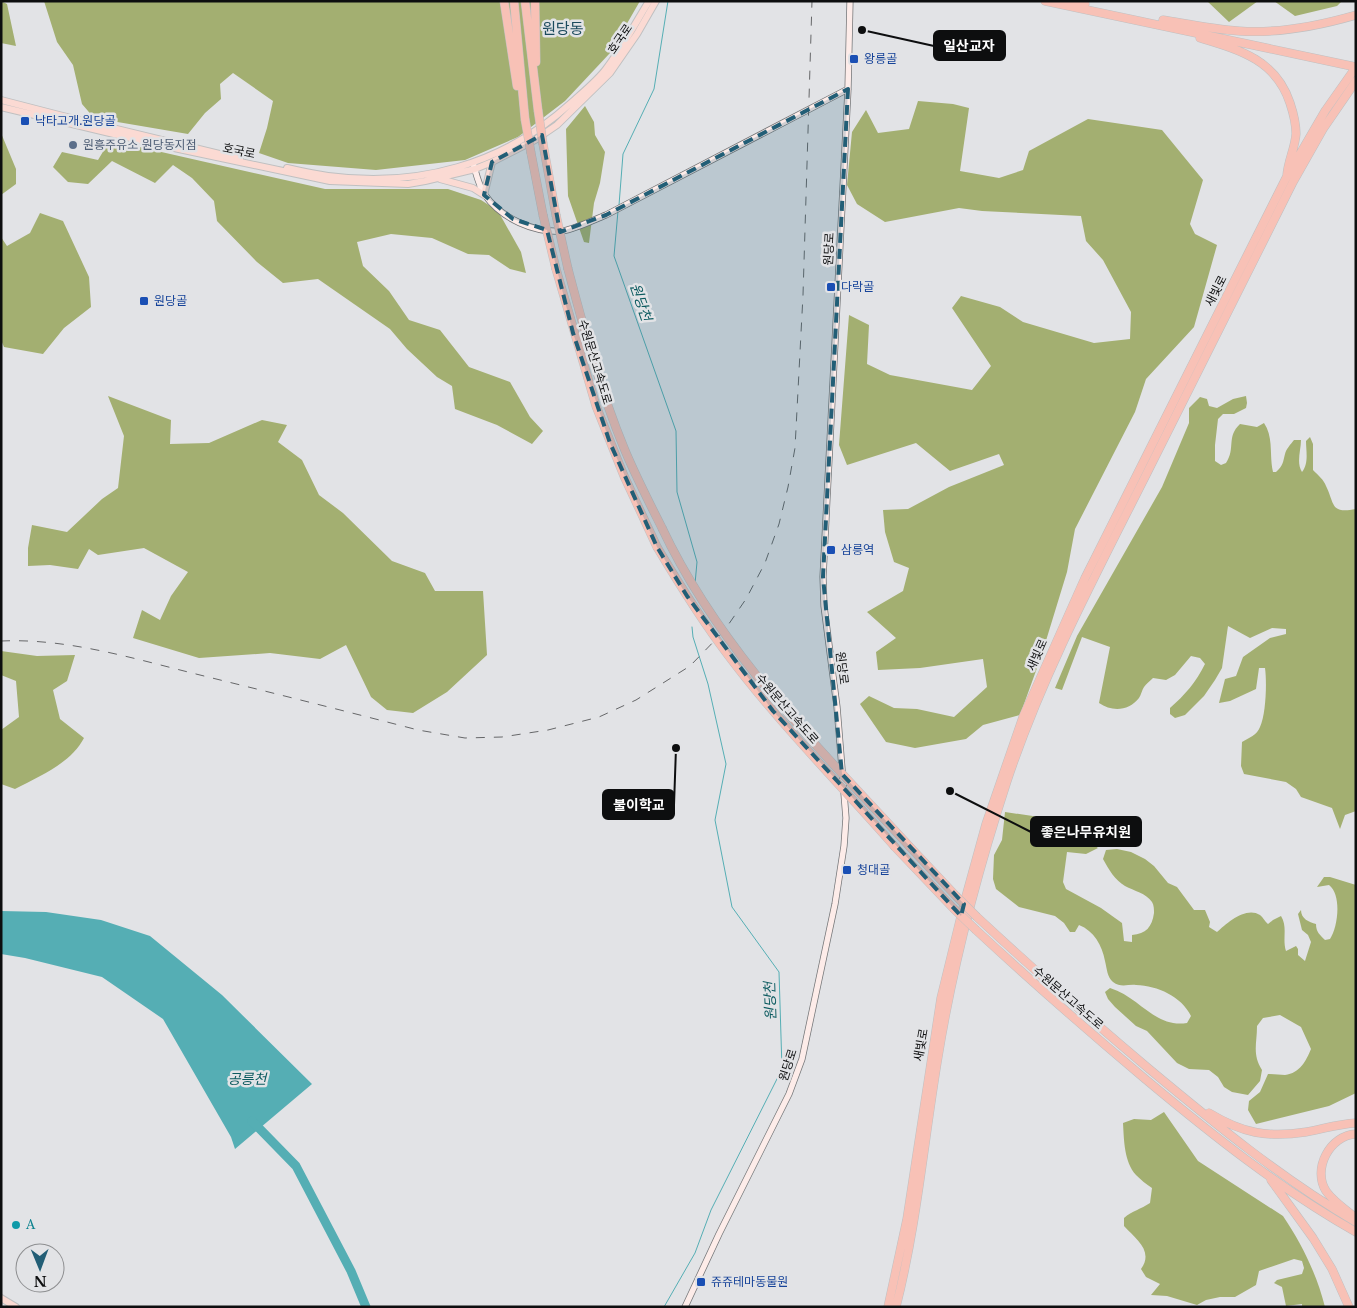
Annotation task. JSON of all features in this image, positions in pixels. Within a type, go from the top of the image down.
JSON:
[{"type":"highway","points":[[504,1],[515,76],[523,105]]},
{"type":"highway","name":"수원문산고속도로","points":[[514,1],[523,105],[543,215],[556,269],[596,406],[624,476],[657,547],[705,624],[773,711],[896,847],[976,930],[1035,985],[1204,1127],[1296,1196],[1356,1232]]},
{"type":"highway","name":"수원문산고속도로","points":[[525,1],[536,98],[556,215],[568,269],[594,364],[615,426],[636,474],[672,549],[698,593],[754,672],[814,742],[977,917],[1063,996],[1182,1096],[1236,1139],[1311,1194],[1356,1222]]},
{"type":"highway","points":[[535,1],[536,98]]},
{"type":"highway","points":[[1045,1],[1151,20],[1239,31],[1287,30],[1324,24],[1356,15]]},
{"type":"highway","points":[[1072,1],[1356,66]]},
{"type":"highway","points":[[1151,20],[1237,49],[1261,62],[1279,79],[1287,94],[1293,112],[1296,131],[1297,158],[1293,168]]},
{"type":"highway","name":"새빛로","points":[[888,1307],[907,1219],[936,1044],[948,999],[973,883],[1023,717],[1088,590],[1297,158],[1325,111],[1356,66]]},
{"type":"highway","name":"새빛로","points":[[1297,158],[1355,82]]},
{"type":"highway","name":"새빛로","points":[[1043,680],[1085,578],[1286,178],[1293,168]]},
{"type":"highway","name":"새빛로","points":[[896,1307],[913,1225],[934,1057]]},
{"type":"highway","points":[[1182,1096],[1224,1122],[1252,1133],[1272,1135],[1306,1132],[1356,1122]]},
{"type":"highway","points":[[1356,1134],[1338,1141],[1327,1152],[1322,1166],[1322,1180],[1326,1191],[1356,1218]]},
{"type":"highway","points":[[1266,1175],[1313,1238],[1332,1269],[1349,1307]]},
{"type":"main road","name":"호국로","points":[[1,107],[160,145],[330,181],[408,184],[436,179],[474,166],[532,134],[555,118],[605,70],[649,1]]},
{"type":"main road","name":"호국로","points":[[1,100],[237,158],[328,176],[405,178],[426,176],[492,162],[534,140],[557,125],[610,73],[637,34],[656,1]]},
{"type":"main road","name":"원당로","points":[[685,1307],[789,1094],[802,1058],[824,958],[844,846],[846,818],[837,707],[824,606],[823,577],[848,89],[850,1]]},
{"type":"main road","points":[[436,179],[473,188],[512,219],[539,230],[564,231],[606,215],[848,89]]},
{"type":"main road","points":[[484,195],[492,162]]},
{"type":"main road","points":[[474,166],[484,195]]},
{"type":"main road","points":[[1,1298],[16,1307]]},
{"type":"highlighted area","points":[[848,89],[823,577],[842,774],[964,904],[961,916],[773,711],[687,596],[657,547],[610,443],[573,333],[547,230],[513,219],[484,195],[492,162],[542,135],[560,232],[606,215]]},
{"type":"green space","points":[[1,1],[7,4],[16,46],[1,43]]},
{"type":"green space","points":[[44,1],[640,1],[610,53],[565,101],[518,137],[465,160],[376,170],[288,163],[259,153],[273,101],[233,73],[220,84],[221,99],[205,113],[188,134],[94,118],[82,104],[73,65],[57,42]]},
{"type":"green space","points":[[1207,1],[1258,1],[1229,22]]},
{"type":"green space","points":[[1274,1],[1342,1],[1337,6],[1295,16]]},
{"type":"green space","points":[[918,101],[953,104],[969,108],[960,171],[999,178],[1023,170],[1029,151],[1088,119],[1162,130],[1203,180],[1190,224],[1195,234],[1217,245],[1194,327],[1146,379],[1135,412],[1075,529],[1067,572],[1041,657],[1020,715],[983,725],[966,739],[915,748],[886,742],[860,704],[869,696],[894,708],[917,709],[954,717],[987,687],[983,659],[920,668],[878,670],[876,652],[896,638],[867,612],[903,591],[909,568],[894,562],[885,532],[883,510],[908,509],[949,487],[1004,465],[999,454],[950,471],[916,443],[847,465],[839,445],[849,315],[869,325],[867,364],[890,375],[972,390],[991,366],[952,308],[961,296],[1000,307],[1023,322],[1094,343],[1130,339],[1131,312],[1103,260],[1086,241],[1081,216],[959,208],[885,222],[857,204],[847,185],[852,132],[866,110],[878,133],[909,129]]},
{"type":"green space","points":[[585,106],[594,122],[595,135],[605,152],[600,183],[594,203],[589,243],[584,242],[568,196],[566,129]]},
{"type":"green space","points":[[1,133],[16,169],[16,184],[1,195]]},
{"type":"green space","points":[[113,141],[325,189],[448,189],[481,200],[498,211],[521,252],[526,273],[510,269],[489,255],[468,254],[432,238],[391,234],[357,242],[363,266],[389,291],[409,320],[440,330],[469,367],[510,382],[530,417],[543,431],[532,444],[497,425],[455,409],[452,386],[437,377],[407,349],[390,329],[318,279],[283,283],[257,262],[217,221],[214,201],[192,178],[173,165],[155,183],[112,161],[88,184],[68,182],[53,167],[62,152],[98,160],[107,145]]},
{"type":"green space","points":[[40,213],[63,221],[89,277],[91,307],[64,328],[43,354],[4,347],[1,340],[1,237],[7,246],[30,233]]},
{"type":"green space","points":[[108,396],[171,420],[170,444],[209,443],[262,420],[287,425],[278,442],[302,460],[319,495],[343,513],[392,561],[425,573],[435,591],[483,591],[487,655],[447,692],[413,713],[387,710],[371,697],[346,645],[320,659],[270,653],[199,658],[133,638],[142,610],[160,620],[171,596],[188,572],[144,548],[98,555],[89,549],[78,569],[50,565],[28,566],[28,548],[32,525],[67,532],[102,499],[118,488],[124,436]]},
{"type":"green space","points":[[1246,396],[1246,408],[1234,414],[1223,414],[1218,419],[1215,461],[1221,465],[1226,463],[1229,458],[1233,433],[1240,424],[1257,427],[1264,423],[1269,435],[1273,472],[1276,472],[1281,466],[1286,450],[1294,440],[1301,440],[1299,461],[1302,472],[1306,461],[1306,441],[1310,437],[1313,444],[1313,470],[1324,482],[1333,503],[1337,509],[1356,509],[1356,811],[1345,815],[1340,829],[1332,808],[1301,797],[1296,789],[1286,782],[1244,774],[1241,766],[1242,742],[1257,732],[1262,721],[1266,698],[1265,668],[1259,668],[1256,689],[1230,701],[1219,703],[1225,679],[1236,676],[1243,657],[1270,638],[1286,634],[1286,629],[1272,628],[1250,638],[1228,626],[1222,668],[1204,696],[1185,715],[1175,718],[1170,714],[1170,708],[1190,688],[1202,671],[1205,664],[1200,658],[1191,656],[1175,675],[1166,680],[1153,678],[1144,687],[1139,698],[1130,706],[1120,709],[1109,708],[1099,703],[1110,647],[1082,637],[1062,690],[1055,688],[1077,636],[1162,487],[1189,423],[1189,408],[1200,397],[1207,399],[1209,406],[1217,408],[1233,399]]},
{"type":"green space","points":[[1,651],[37,656],[75,655],[67,681],[53,690],[60,719],[84,738],[63,762],[15,789],[1,784],[1,730],[19,717],[16,681],[1,675]]},
{"type":"green space","points":[[1005,812],[1046,818],[1063,829],[1075,827],[1082,821],[1089,828],[1091,843],[1098,848],[1086,854],[1067,852],[1063,882],[1066,889],[1101,908],[1122,923],[1124,941],[1132,942],[1132,935],[1145,931],[1150,926],[1154,906],[1147,896],[1121,884],[1115,878],[1103,859],[1106,850],[1117,849],[1131,852],[1145,859],[1154,866],[1168,883],[1177,887],[1194,910],[1205,910],[1210,922],[1209,927],[1217,932],[1231,920],[1243,914],[1255,913],[1261,916],[1268,924],[1281,916],[1284,924],[1286,951],[1296,946],[1298,955],[1305,961],[1311,942],[1308,935],[1302,930],[1298,914],[1301,910],[1304,918],[1316,924],[1321,937],[1325,940],[1330,939],[1337,919],[1336,896],[1329,885],[1317,887],[1324,877],[1356,885],[1356,1093],[1329,1106],[1256,1124],[1248,1110],[1249,1101],[1260,1092],[1268,1074],[1285,1075],[1295,1072],[1305,1062],[1311,1049],[1301,1027],[1280,1015],[1263,1018],[1257,1026],[1256,1054],[1262,1070],[1260,1081],[1248,1095],[1232,1092],[1224,1087],[1218,1077],[1209,1070],[1189,1069],[1177,1063],[1147,1031],[1136,1026],[1115,1007],[1105,992],[1110,988],[1121,992],[1165,1021],[1187,1023],[1191,1016],[1181,1003],[1168,993],[1152,987],[1116,984],[1108,975],[1104,955],[1099,944],[1089,931],[1079,925],[1075,932],[1070,932],[1064,923],[1055,916],[1019,907],[996,889],[993,879],[994,855],[1002,840]]},
{"type":"green space","points":[[1164,1112],[1198,1161],[1283,1216],[1308,1260],[1318,1283],[1325,1307],[1302,1307],[1302,1304],[1286,1306],[1282,1287],[1274,1283],[1277,1280],[1302,1274],[1304,1268],[1302,1261],[1294,1259],[1259,1271],[1256,1285],[1235,1297],[1220,1297],[1206,1300],[1197,1305],[1167,1296],[1151,1295],[1160,1284],[1146,1277],[1141,1269],[1146,1257],[1144,1251],[1138,1241],[1124,1226],[1124,1218],[1150,1203],[1152,1188],[1136,1175],[1129,1164],[1125,1150],[1123,1123],[1134,1119],[1151,1120]]},
{"type":"water","name":"공릉천","points":[[1,911],[46,912],[101,920],[150,936],[222,995],[312,1084],[235,1149],[231,1137],[163,1019],[102,977],[1,954]]},
{"type":"waterway","name":"원당천","points":[[619,205],[623,154],[654,89],[668,1]]},
{"type":"waterway","name":"원당천","points":[[618,211],[614,256],[676,431],[677,492],[697,562],[695,584]]},
{"type":"waterway","name":"원당천","points":[[664,1307],[695,1253],[711,1210],[782,1069],[779,972],[732,907],[715,820],[726,764],[708,684],[693,637],[692,627]]},
{"type":"waterway","name":"공릉천","points":[[252,1121],[296,1166],[351,1271],[366,1307]]},
{"type":"railway","points":[[1,641],[51,643],[101,651],[418,730],[465,738],[502,737],[548,730],[599,717],[636,700],[690,666],[724,631],[746,599],[765,563],[779,524],[788,487],[795,448],[803,295],[812,1]]},
{"type":"place","name":"일산교자","points":[[862,30]]},
{"type":"place","name":"왕릉골","points":[[854,59]]},
{"type":"place","name":"낙타고개.원당골","points":[[25,121]]},
{"type":"place","name":"원흥주유소 원당동지점","points":[[73,145]]},
{"type":"place","name":"다락골","points":[[831,287]]},
{"type":"place","name":"원당골","points":[[144,301]]},
{"type":"place","name":"삼릉역","points":[[831,550]]},
{"type":"place","name":"불이학교","points":[[676,748]]},
{"type":"place","name":"좋은나무유치원","points":[[950,791]]},
{"type":"place","name":"청대골","points":[[847,870]]},
{"type":"place","name":"A","points":[[16,1225]]},
{"type":"place","name":"쥬쥬테마동물원","points":[[701,1282]]},
{"type":"district","name":"원당동","points":[[563,29]]}]
